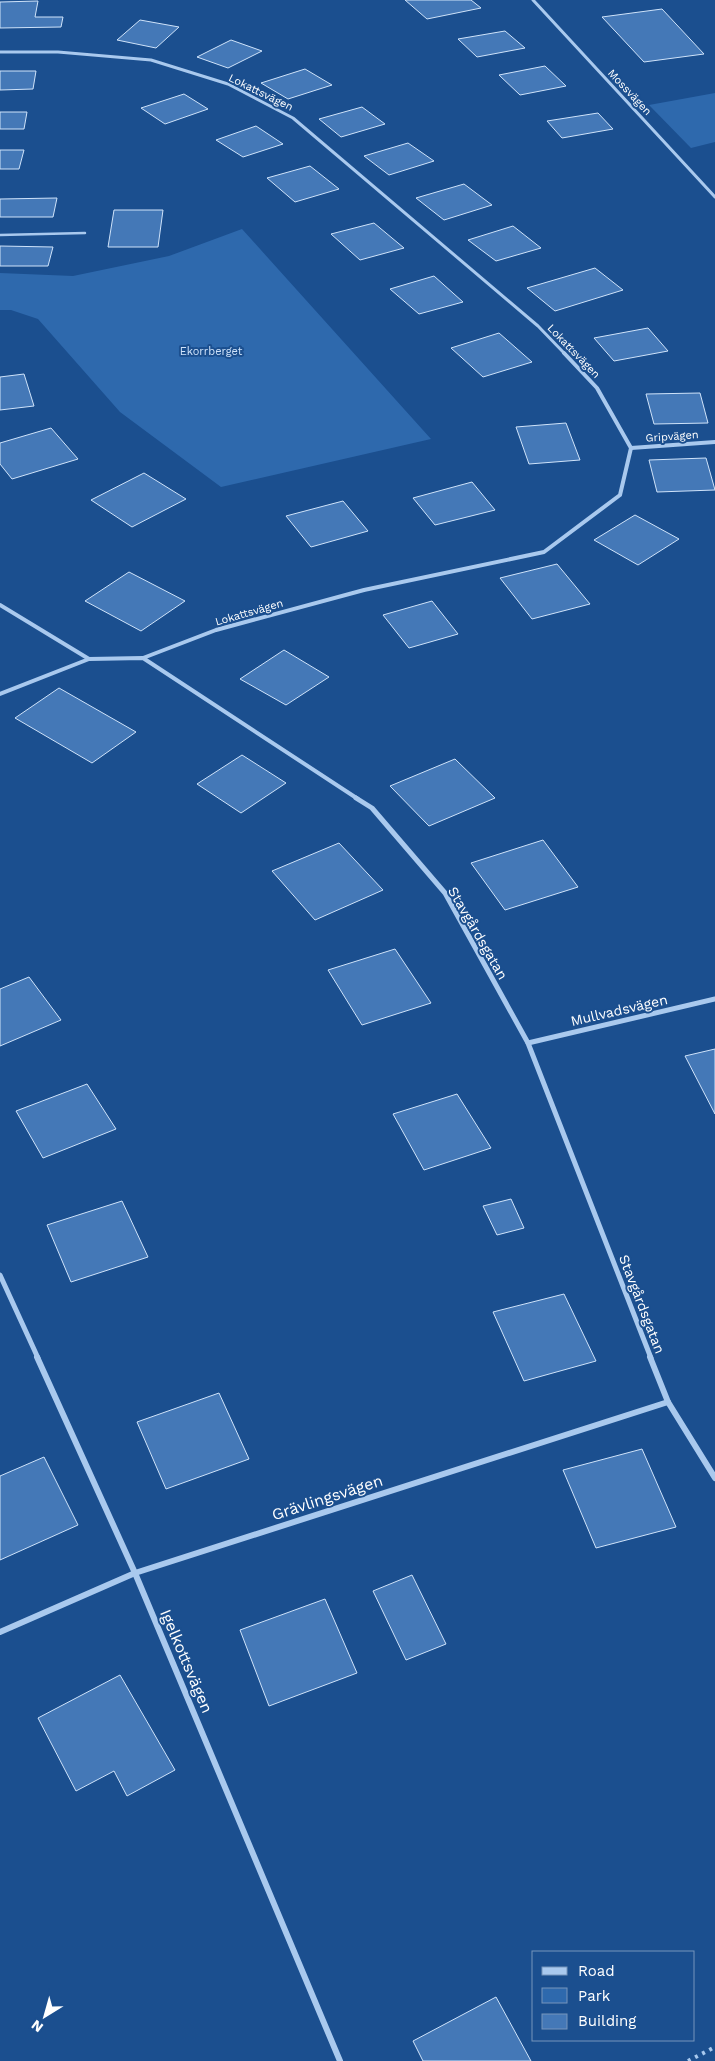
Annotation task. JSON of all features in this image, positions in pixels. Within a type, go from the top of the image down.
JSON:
[{"type":"street","name":"Mossvägen","points":[[533,0],[715,197]]},
{"type":"street","name":"Lokattsvägen","points":[[0,52],[58,52],[151,60],[228,84],[293,118],[538,326],[597,388],[631,448],[620,495],[544,552],[364,590],[216,630],[143,658]]},
{"type":"street","name":"Gripvägen","points":[[631,448],[715,442]]},
{"type":"street","points":[[0,605],[89,659]]},
{"type":"street","points":[[0,694],[89,659],[143,658]]},
{"type":"street","name":"Stavgårdsgatan","points":[[143,658],[372,808],[445,893],[528,1043],[668,1402],[715,1478]]},
{"type":"street","name":"Mullvadsvägen","points":[[528,1043],[715,999]]},
{"type":"street","name":"Igelkottsvägen","points":[[0,1275],[135,1573],[340,2061]]},
{"type":"street","name":"Grävlingsvägen","points":[[0,1632],[135,1573],[668,1402]]},
{"type":"lane","points":[[0,235],[85,233]]},
{"type":"path","points":[[688,2061],[715,2047]]},
{"type":"green space","points":[[715,93],[715,142],[691,148],[649,105]]},
{"type":"green space","name":"Ekorrberget","points":[[242,229],[431,439],[221,487],[120,412],[38,319],[11,310],[0,310],[0,273],[73,276],[169,256]]},
{"type":"building","points":[[405,0],[471,0],[481,8],[427,19]]},
{"type":"building","points":[[38,1],[35,17],[63,17],[61,27],[0,28],[0,2]]},
{"type":"building","points":[[662,9],[704,54],[644,62],[602,17]]},
{"type":"building","points":[[140,20],[179,27],[156,48],[117,40]]},
{"type":"building","points":[[505,31],[525,48],[477,57],[458,39]]},
{"type":"building","points":[[231,40],[262,51],[228,68],[197,57]]},
{"type":"building","points":[[545,66],[566,86],[520,95],[499,75]]},
{"type":"building","points":[[305,69],[332,85],[288,99],[261,83]]},
{"type":"building","points":[[0,71],[36,71],[33,89],[0,90]]},
{"type":"building","points":[[184,94],[208,109],[165,124],[141,108]]},
{"type":"building","points":[[362,107],[385,124],[341,137],[319,119]]},
{"type":"building","points":[[0,112],[27,112],[24,129],[0,129]]},
{"type":"building","points":[[598,113],[613,129],[562,138],[547,121]]},
{"type":"building","points":[[256,126],[283,144],[243,157],[216,140]]},
{"type":"building","points":[[408,143],[434,161],[389,175],[364,156]]},
{"type":"building","points":[[0,150],[24,150],[19,169],[0,169]]},
{"type":"building","points":[[310,166],[339,189],[295,202],[267,178]]},
{"type":"building","points":[[464,184],[492,205],[444,220],[416,198]]},
{"type":"building","points":[[57,198],[53,217],[0,217],[0,199]]},
{"type":"building","points":[[114,210],[163,210],[158,247],[108,247]]},
{"type":"building","points":[[374,223],[404,248],[360,260],[331,234]]},
{"type":"building","points":[[513,226],[541,248],[496,261],[468,240]]},
{"type":"building","points":[[0,246],[53,247],[48,266],[0,266]]},
{"type":"building","points":[[595,268],[623,290],[555,311],[527,288]]},
{"type":"building","points":[[434,276],[463,302],[419,314],[390,289]]},
{"type":"building","points":[[648,328],[668,351],[614,361],[594,338]]},
{"type":"building","points":[[499,333],[532,362],[483,377],[451,348]]},
{"type":"building","points":[[24,374],[34,406],[0,410],[0,377]]},
{"type":"building","points":[[700,393],[708,423],[654,424],[646,394]]},
{"type":"building","points":[[566,423],[580,460],[529,464],[516,427]]},
{"type":"building","points":[[51,428],[78,459],[12,479],[0,464],[0,443]]},
{"type":"building","points":[[706,458],[715,490],[657,492],[649,460]]},
{"type":"building","points":[[144,473],[186,499],[132,527],[91,500]]},
{"type":"building","points":[[472,482],[495,510],[435,525],[413,498]]},
{"type":"building","points":[[343,501],[368,531],[311,547],[286,516]]},
{"type":"building","points":[[635,515],[679,539],[638,565],[594,540]]},
{"type":"building","points":[[557,564],[590,604],[532,619],[500,578]]},
{"type":"building","points":[[129,572],[185,601],[141,631],[85,601]]},
{"type":"building","points":[[432,601],[458,634],[409,648],[383,615]]},
{"type":"building","points":[[284,650],[329,677],[286,705],[240,679]]},
{"type":"building","points":[[59,688],[136,732],[92,763],[15,718]]},
{"type":"building","points":[[242,755],[286,783],[241,813],[197,784]]},
{"type":"building","points":[[455,759],[495,798],[429,826],[390,786]]},
{"type":"building","points":[[543,840],[578,887],[505,910],[471,863]]},
{"type":"building","points":[[339,843],[383,890],[315,920],[272,871]]},
{"type":"building","points":[[395,949],[431,1003],[362,1025],[328,970]]},
{"type":"building","points":[[29,977],[61,1020],[0,1046],[0,989]]},
{"type":"building","points":[[715,1049],[715,1114],[685,1056]]},
{"type":"building","points":[[87,1084],[116,1129],[43,1158],[16,1111]]},
{"type":"building","points":[[457,1094],[491,1148],[424,1170],[393,1114]]},
{"type":"building","points":[[511,1199],[524,1228],[497,1235],[483,1206]]},
{"type":"building","points":[[122,1201],[148,1257],[71,1282],[47,1225]]},
{"type":"building","points":[[564,1294],[596,1361],[524,1381],[493,1312]]},
{"type":"building","points":[[219,1393],[249,1459],[166,1489],[137,1422]]},
{"type":"building","points":[[642,1449],[676,1527],[596,1548],[563,1470]]},
{"type":"building","points":[[44,1457],[78,1525],[0,1560],[0,1476]]},
{"type":"building","points":[[412,1575],[446,1644],[406,1660],[373,1591]]},
{"type":"building","points":[[325,1599],[357,1673],[269,1706],[240,1630]]},
{"type":"building","points":[[120,1675],[175,1770],[127,1796],[114,1771],[76,1791],[38,1718]]},
{"type":"building","points":[[496,1997],[531,2061],[423,2061],[413,2041]]}]
